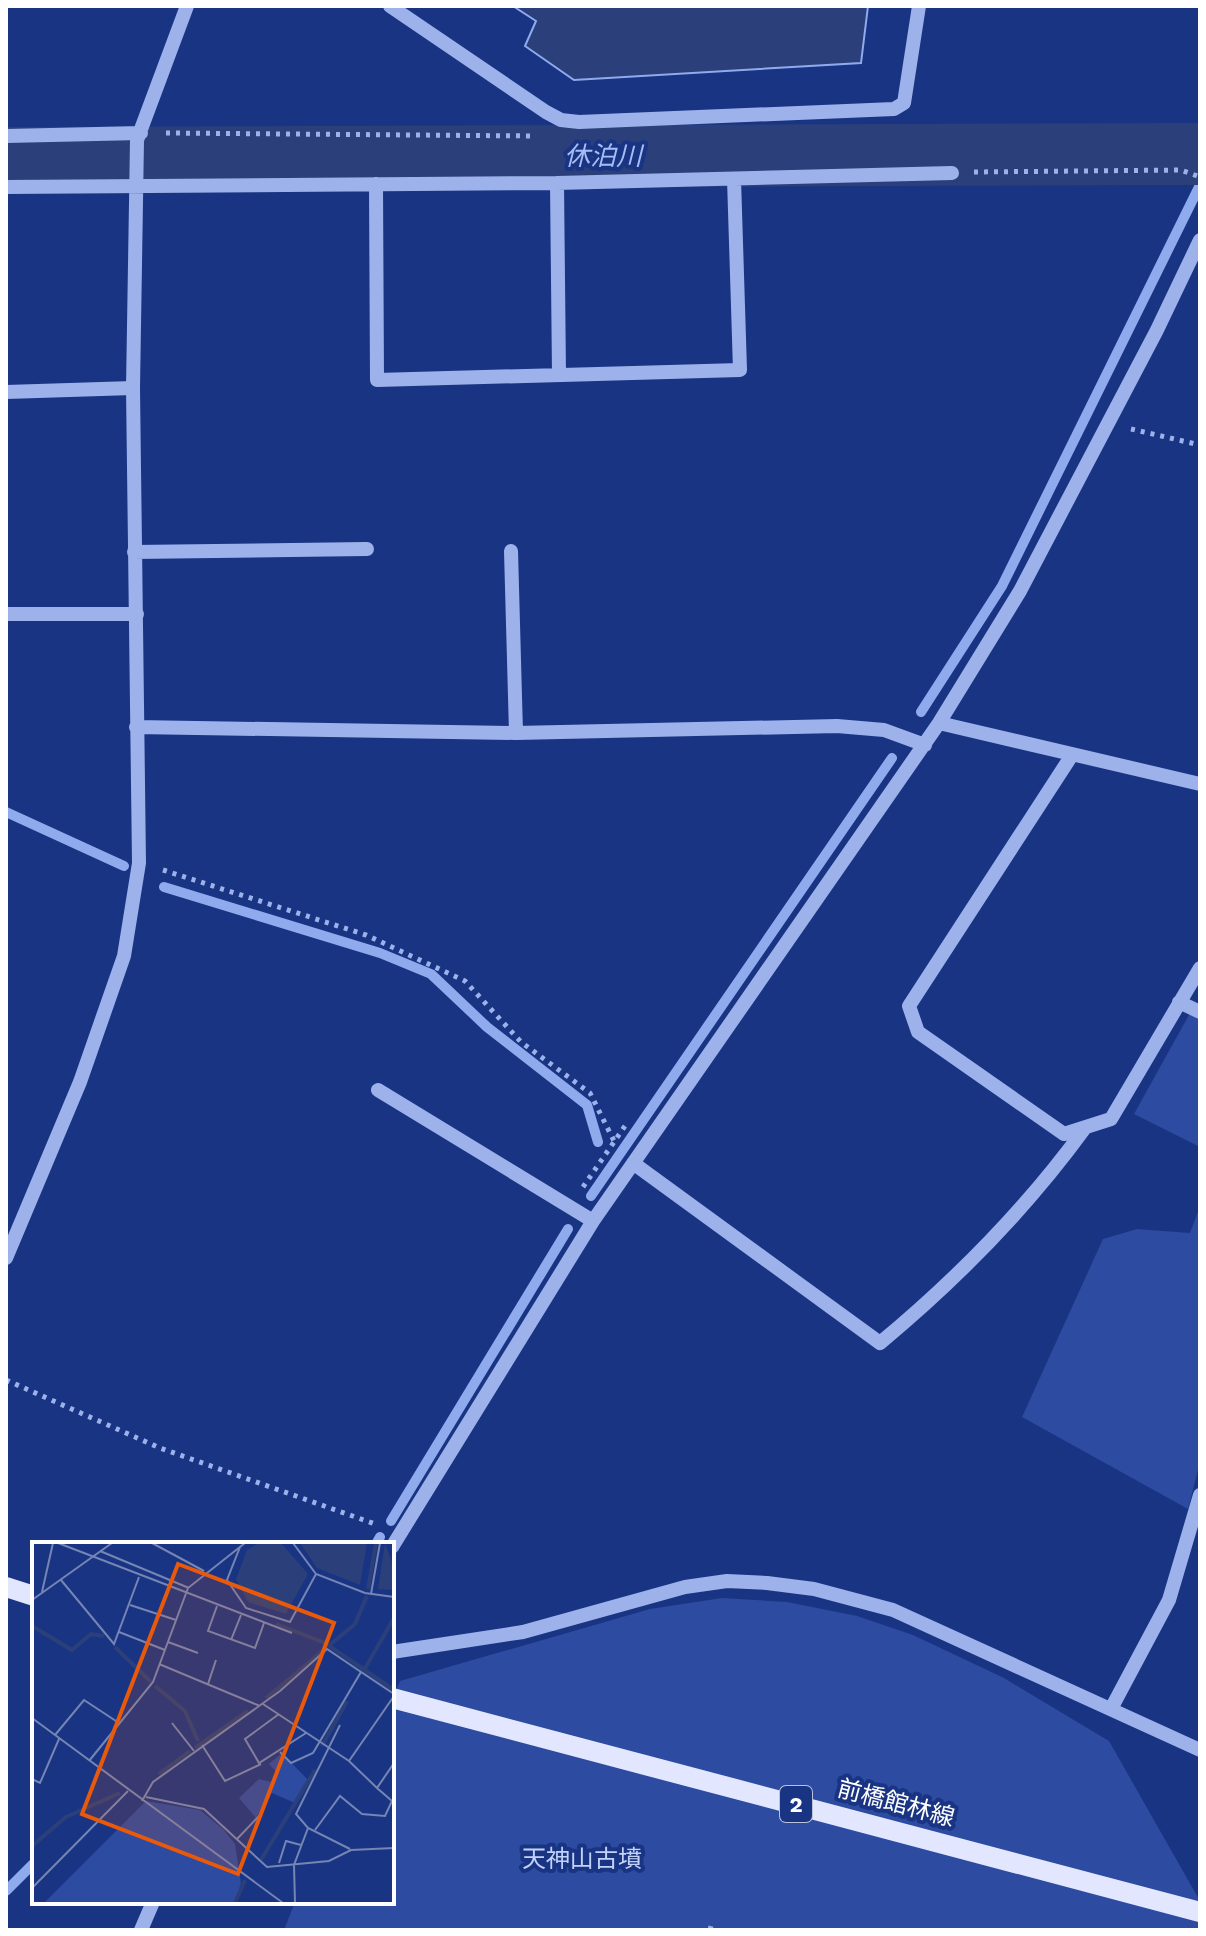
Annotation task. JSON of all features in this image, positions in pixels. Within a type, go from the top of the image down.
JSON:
[{"type":"main road","points":[[6,1587],[32,1595]]},
{"type":"main road","name":"前橋館林線","points":[[394,1699],[1200,1912]]},
{"type":"street","points":[[6,1258],[11,1225],[80,1082],[124,956],[139,863],[133,388],[136,181],[139,136],[187,6]]},
{"type":"street","points":[[390,6],[561,120],[894,109],[904,103],[919,6]]},
{"type":"street","points":[[6,136],[139,136]]},
{"type":"street","points":[[6,187],[136,181],[557,183],[952,173]]},
{"type":"street","points":[[376,184],[377,380],[740,370],[734,179]]},
{"type":"street","points":[[557,183],[559,375]]},
{"type":"street","points":[[395,1542],[593,1221],[939,723],[1020,591],[1200,240]]},
{"type":"street","points":[[6,392],[133,388]]},
{"type":"street","points":[[134,552],[367,549]]},
{"type":"street","points":[[511,551],[516,733]]},
{"type":"street","points":[[6,614],[137,614]]},
{"type":"street","points":[[939,723],[1200,784]]},
{"type":"street","points":[[136,727],[516,733],[837,726],[884,730],[925,745]]},
{"type":"street","points":[[1072,755],[909,1006],[918,1032],[1064,1134],[1111,1119],[1200,968]]},
{"type":"street","points":[[1179,1002],[1200,1012]]},
{"type":"street","points":[[378,1090],[593,1221]]},
{"type":"street","points":[[633,1163],[880,1343],[948,1286],[1048,1179],[1085,1127]]},
{"type":"street","points":[[1112,1707],[1169,1600],[1200,1495]]},
{"type":"street","points":[[394,1652],[523,1632],[685,1587],[727,1581],[767,1583],[814,1589],[893,1610],[1112,1707],[1200,1750]]},
{"type":"street","points":[[141,1930],[152,1904]]},
{"type":"path","points":[[139,136],[540,136],[552,132],[561,120]]},
{"type":"path","points":[[952,173],[1181,170],[1200,177]]},
{"type":"path","points":[[1107,424],[1200,445]]},
{"type":"path","points":[[139,863],[366,935],[465,981],[521,1042],[590,1093],[614,1141]]},
{"type":"path","points":[[570,1206],[635,1113]]},
{"type":"path","points":[[6,1380],[160,1448],[391,1530],[395,1542]]},
{"type":"green space","points":[[1195,1004],[1200,1006],[1200,1147],[1134,1114]]},
{"type":"green space","points":[[1200,1206],[1200,1462],[1188,1509],[1022,1417],[1103,1239],[1137,1229],[1190,1233]]},
{"type":"green space","name":"天神山古墳","points":[[722,1598],[787,1602],[857,1616],[913,1635],[1004,1678],[1109,1741],[1200,1901],[1200,1930],[284,1930],[294,1904],[394,1904],[394,1694],[400,1681],[650,1609]]},
{"type":"shaded area","points":[[513,6],[868,6],[861,63],[574,80],[525,46],[536,21]]},
{"type":"waterway","name":"休泊川","points":[[6,158],[1200,154]]},
{"type":"waterway","points":[[921,712],[1002,586],[1200,185]]},
{"type":"waterway","points":[[591,1196],[892,758]]},
{"type":"waterway","points":[[6,812],[124,866]]},
{"type":"waterway","points":[[164,887],[380,953],[431,974],[487,1027],[587,1105],[598,1142]]},
{"type":"waterway","points":[[391,1521],[568,1229]]},
{"type":"waterway","points":[[377,1542],[380,1537]]},
{"type":"waterway","points":[[6,1891],[32,1865]]}]
